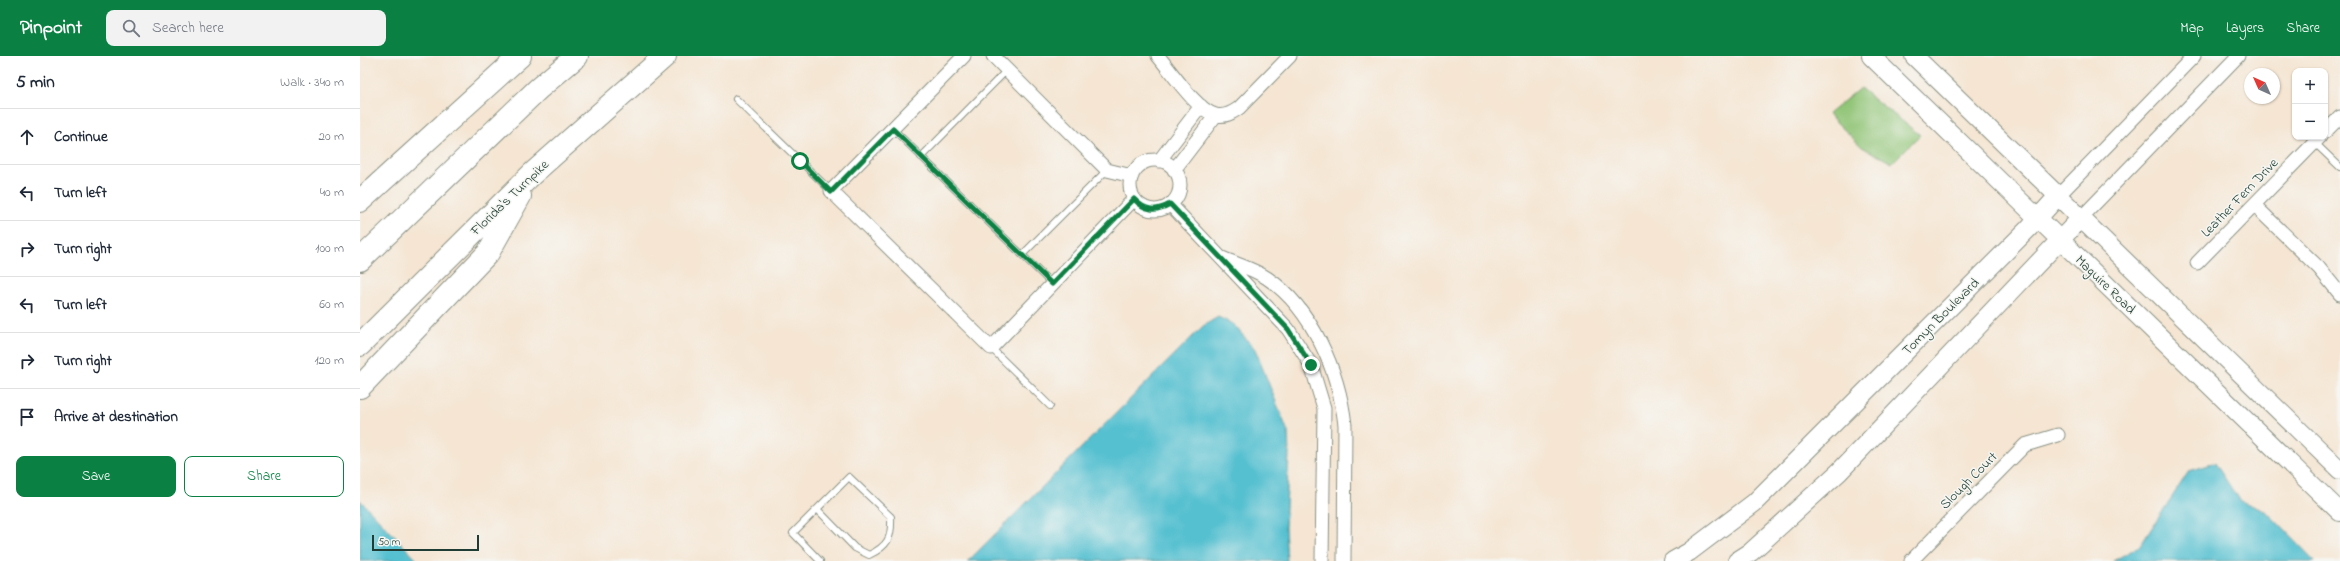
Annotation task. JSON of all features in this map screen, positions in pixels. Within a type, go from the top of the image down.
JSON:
[{"type":"highway","points":[[360,201],[520,56]]},
{"type":"highway","points":[[360,260],[538,89],[577,56]]},
{"type":"highway","name":"Florida's Turnpike","points":[[360,345],[532,174],[665,56]]},
{"type":"highway","points":[[360,387],[488,253],[532,174]]},
{"type":"main road","name":"Maguire Road","points":[[1871,56],[2340,512]]},
{"type":"main road","points":[[1914,56],[2340,470]]},
{"type":"main road","name":"Tomyn Boulevard","points":[[1673,561],[1690,552],[1754,503],[2038,218],[2058,196]]},
{"type":"main road","points":[[1737,561],[1751,552],[1839,472],[2081,218]]},
{"type":"street","points":[[964,56],[831,192],[991,348],[1134,199]]},
{"type":"street","points":[[993,56],[1107,170],[1132,176]]},
{"type":"street","points":[[1158,56],[1201,106],[1216,115],[1230,114],[1239,108],[1290,56]]},
{"type":"street","name":"Tomyn Boulevard","points":[[2058,196],[2194,56]]},
{"type":"street","points":[[2081,218],[2238,56]]},
{"type":"street","points":[[1159,161],[1201,106]]},
{"type":"street","points":[[1174,170],[1216,115]]},
{"type":"street","points":[[2328,129],[2340,117]]},
{"type":"street","name":"Leather Fern Drive","points":[[2197,263],[2318,140]]},
{"type":"street","points":[[1159,161],[1165,163],[1174,170],[1179,182],[1179,190],[1170,204],[1155,210],[1147,209],[1134,199],[1130,192],[1132,176],[1142,164],[1159,161]]},
{"type":"street","points":[[1170,204],[1216,255],[1288,329],[1311,365],[1324,408],[1322,561]]},
{"type":"street","points":[[2254,205],[2319,268],[2340,294]]},
{"type":"street","points":[[1216,255],[1266,278],[1284,292],[1301,311],[1328,361],[1343,406],[1345,425],[1344,561]]},
{"type":"street","points":[[1324,408],[1343,406]]},
{"type":"street","name":"Slough Court","points":[[1911,561],[2025,445],[2058,435]]},
{"type":"lane","points":[[921,157],[1007,70]]},
{"type":"lane","points":[[736,99],[831,192]]},
{"type":"lane","points":[[893,129],[1052,284]]},
{"type":"lane","points":[[2318,140],[2340,167]]},
{"type":"lane","points":[[1022,255],[1107,170]]},
{"type":"lane","points":[[991,348],[1050,406]]},
{"type":"lane","points":[[817,509],[855,548],[869,555],[882,549],[892,533],[891,517],[849,477],[817,509],[793,533],[820,561]]},
{"type":"green space","points":[[1860,88],[1920,135],[1892,163],[1862,147],[1828,114]]},
{"type":"water","points":[[1218,317],[1233,324],[1255,349],[1288,432],[1289,454],[1285,527],[1287,561],[968,561],[1203,326]]},
{"type":"water","points":[[2215,463],[2239,500],[2267,512],[2315,561],[2113,561],[2140,546],[2189,471]]},
{"type":"water","points":[[360,500],[418,561],[360,561]]},
{"type":"route","points":[[800,161],[831,192],[893,129],[1052,284],[1134,199],[1139,205],[1147,209],[1155,210],[1170,204],[1216,255],[1288,329],[1311,365]]}]
